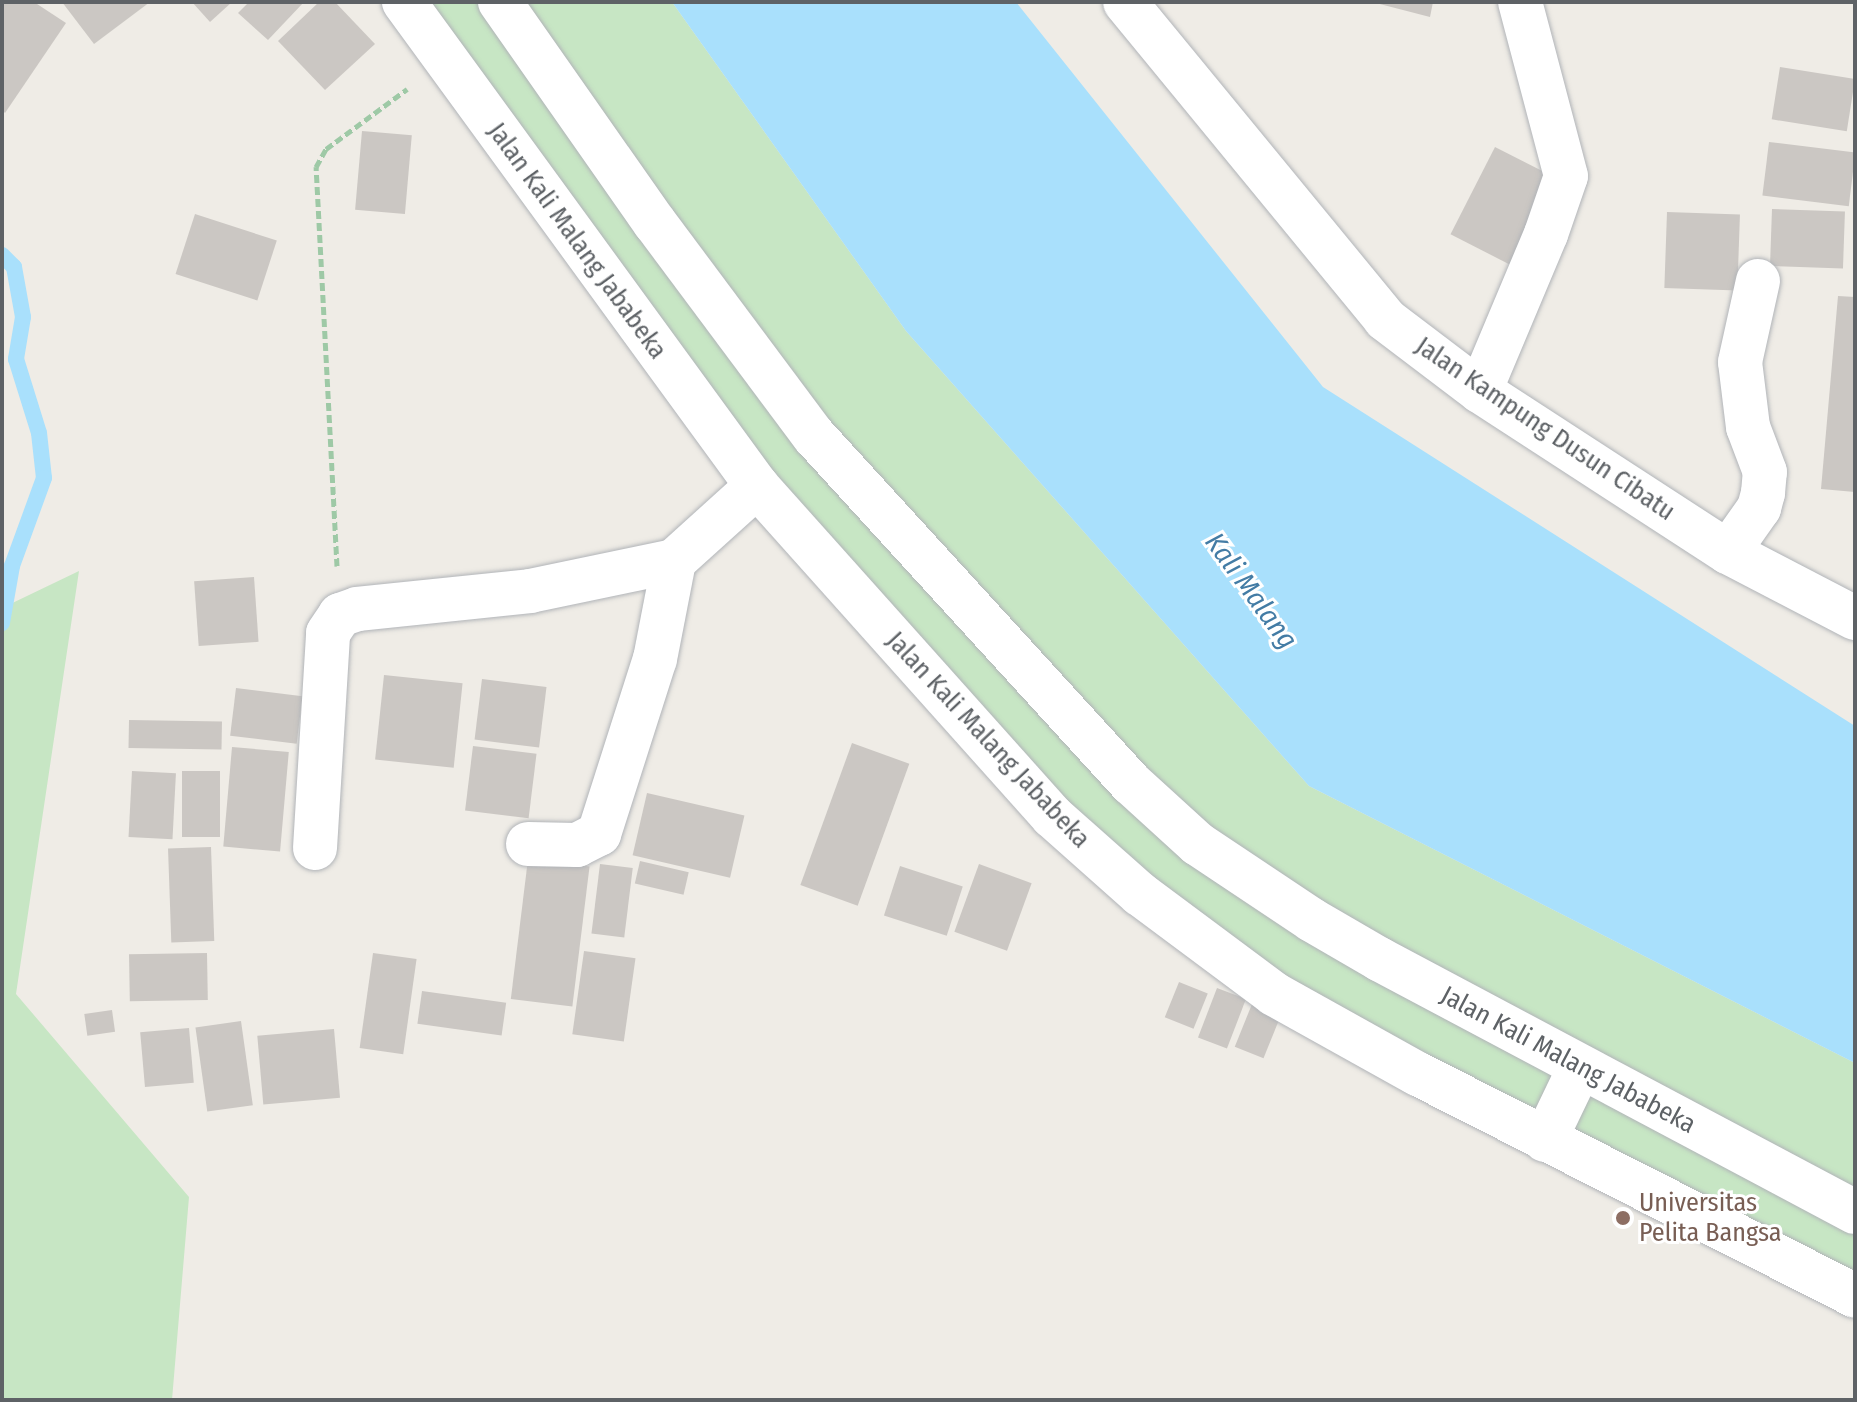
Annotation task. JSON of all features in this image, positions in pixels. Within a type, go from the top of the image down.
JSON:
[{"type":"main road","name":"Jalan Kali Malang Jababeka","points":[[404,2],[757,486],[1052,816],[1140,894],[1274,994],[1545,1140],[1855,1296]]},
{"type":"main road","name":"Jalan Kali Malang Jababeka","points":[[500,2],[655,223],[814,436],[1132,784],[1198,844],[1312,920],[1580,1067],[1855,1212]]},
{"type":"main road","name":"Jalan Kampung Dusun Cibatu","points":[[1125,2],[1385,319],[1480,391],[1728,552],[1855,618]]},
{"type":"main road","points":[[1480,391],[1546,234],[1566,176],[1520,2]]},
{"type":"main road","points":[[1728,552],[1759,508],[1763,493],[1765,472],[1748,427],[1740,362],[1758,281]]},
{"type":"main road","points":[[315,848],[328,633],[340,615],[357,609],[530,591],[674,561],[757,486]]},
{"type":"main road","points":[[528,844],[577,845],[599,834],[655,659],[674,561]]},
{"type":"main road","points":[[1545,1140],[1580,1067]]},
{"type":"path","points":[[340,615],[316,167],[326,149],[445,61]]},
{"type":"green space","points":[[406,2],[672,2],[906,331],[1309,786],[1855,1063],[1855,1296],[1418,1074],[1052,816],[757,486]]},
{"type":"green space","points":[[79,571],[16,994],[189,1197],[172,1400],[2,1400],[2,608]]},
{"type":"water","name":"Kali Malang","points":[[672,2],[1016,2],[1323,387],[1855,726],[1855,1063],[1309,786],[906,331]]},
{"type":"building","points":[[2,2],[34,2],[66,23],[5,113],[2,110]]},
{"type":"building","points":[[62,2],[150,2],[94,44]]},
{"type":"building","points":[[192,2],[232,2],[210,22]]},
{"type":"building","points":[[249,2],[304,2],[268,40],[238,13]]},
{"type":"building","points":[[319,2],[335,2],[375,44],[325,90],[278,41]]},
{"type":"building","points":[[1372,2],[1433,2],[1430,17]]},
{"type":"building","points":[[1780,67],[1855,79],[1847,131],[1772,119]]},
{"type":"building","points":[[362,131],[412,135],[405,214],[355,210]]},
{"type":"building","points":[[1769,142],[1855,153],[1849,206],[1762,196]]},
{"type":"building","points":[[1495,147],[1556,178],[1511,265],[1451,234]]},
{"type":"building","points":[[1772,209],[1845,212],[1843,269],[1770,266]]},
{"type":"building","points":[[1667,212],[1740,215],[1737,291],[1664,288]]},
{"type":"building","points":[[195,214],[277,241],[257,300],[176,274]]},
{"type":"building","points":[[1838,296],[1855,297],[1855,492],[1821,489]]},
{"type":"building","points":[[254,577],[259,642],[199,646],[194,581]]},
{"type":"building","points":[[384,675],[463,683],[454,768],[375,760]]},
{"type":"building","points":[[482,679],[547,687],[539,747],[475,740]]},
{"type":"building","points":[[236,688],[303,696],[297,744],[230,736]]},
{"type":"building","points":[[129,720],[222,722],[221,750],[129,748]]},
{"type":"building","points":[[852,743],[909,764],[858,906],[800,885]]},
{"type":"building","points":[[473,746],[537,754],[529,818],[465,811]]},
{"type":"building","points":[[232,747],[289,752],[280,852],[223,847]]},
{"type":"building","points":[[132,771],[176,773],[172,839],[129,837]]},
{"type":"building","points":[[182,771],[220,771],[220,837],[182,837]]},
{"type":"building","points":[[647,793],[744,815],[730,878],[633,855]]},
{"type":"building","points":[[211,847],[214,941],[171,942],[168,849]]},
{"type":"building","points":[[528,859],[590,867],[572,1007],[511,999]]},
{"type":"building","points":[[640,861],[689,872],[684,895],[635,883]]},
{"type":"building","points":[[600,864],[633,868],[624,937],[591,933]]},
{"type":"building","points":[[979,864],[1032,883],[1007,951],[954,932]]},
{"type":"building","points":[[900,866],[963,886],[947,936],[884,915]]},
{"type":"building","points":[[584,951],[635,958],[624,1041],[572,1034]]},
{"type":"building","points":[[207,953],[208,1000],[130,1001],[129,954]]},
{"type":"building","points":[[373,953],[417,959],[403,1054],[360,1048]]},
{"type":"building","points":[[1179,982],[1208,994],[1194,1029],[1165,1017]]},
{"type":"building","points":[[1217,988],[1246,999],[1227,1049],[1198,1037]]},
{"type":"building","points":[[422,991],[506,1003],[502,1036],[417,1024]]},
{"type":"building","points":[[1252,1004],[1281,1016],[1264,1058],[1235,1047]]},
{"type":"building","points":[[112,1010],[115,1032],[87,1036],[84,1014]]},
{"type":"building","points":[[241,1021],[253,1105],[207,1112],[195,1027]]},
{"type":"building","points":[[189,1028],[194,1083],[145,1087],[140,1032]]},
{"type":"building","points":[[334,1029],[340,1098],[263,1104],[257,1036]]},
{"type":"waterway","points":[[2,255],[14,267],[23,317],[16,359],[39,433],[44,478],[12,566],[2,623]]},
{"type":"place","name":"Universitas Pelita Bangsa","points":[[1623,1218]]}]
